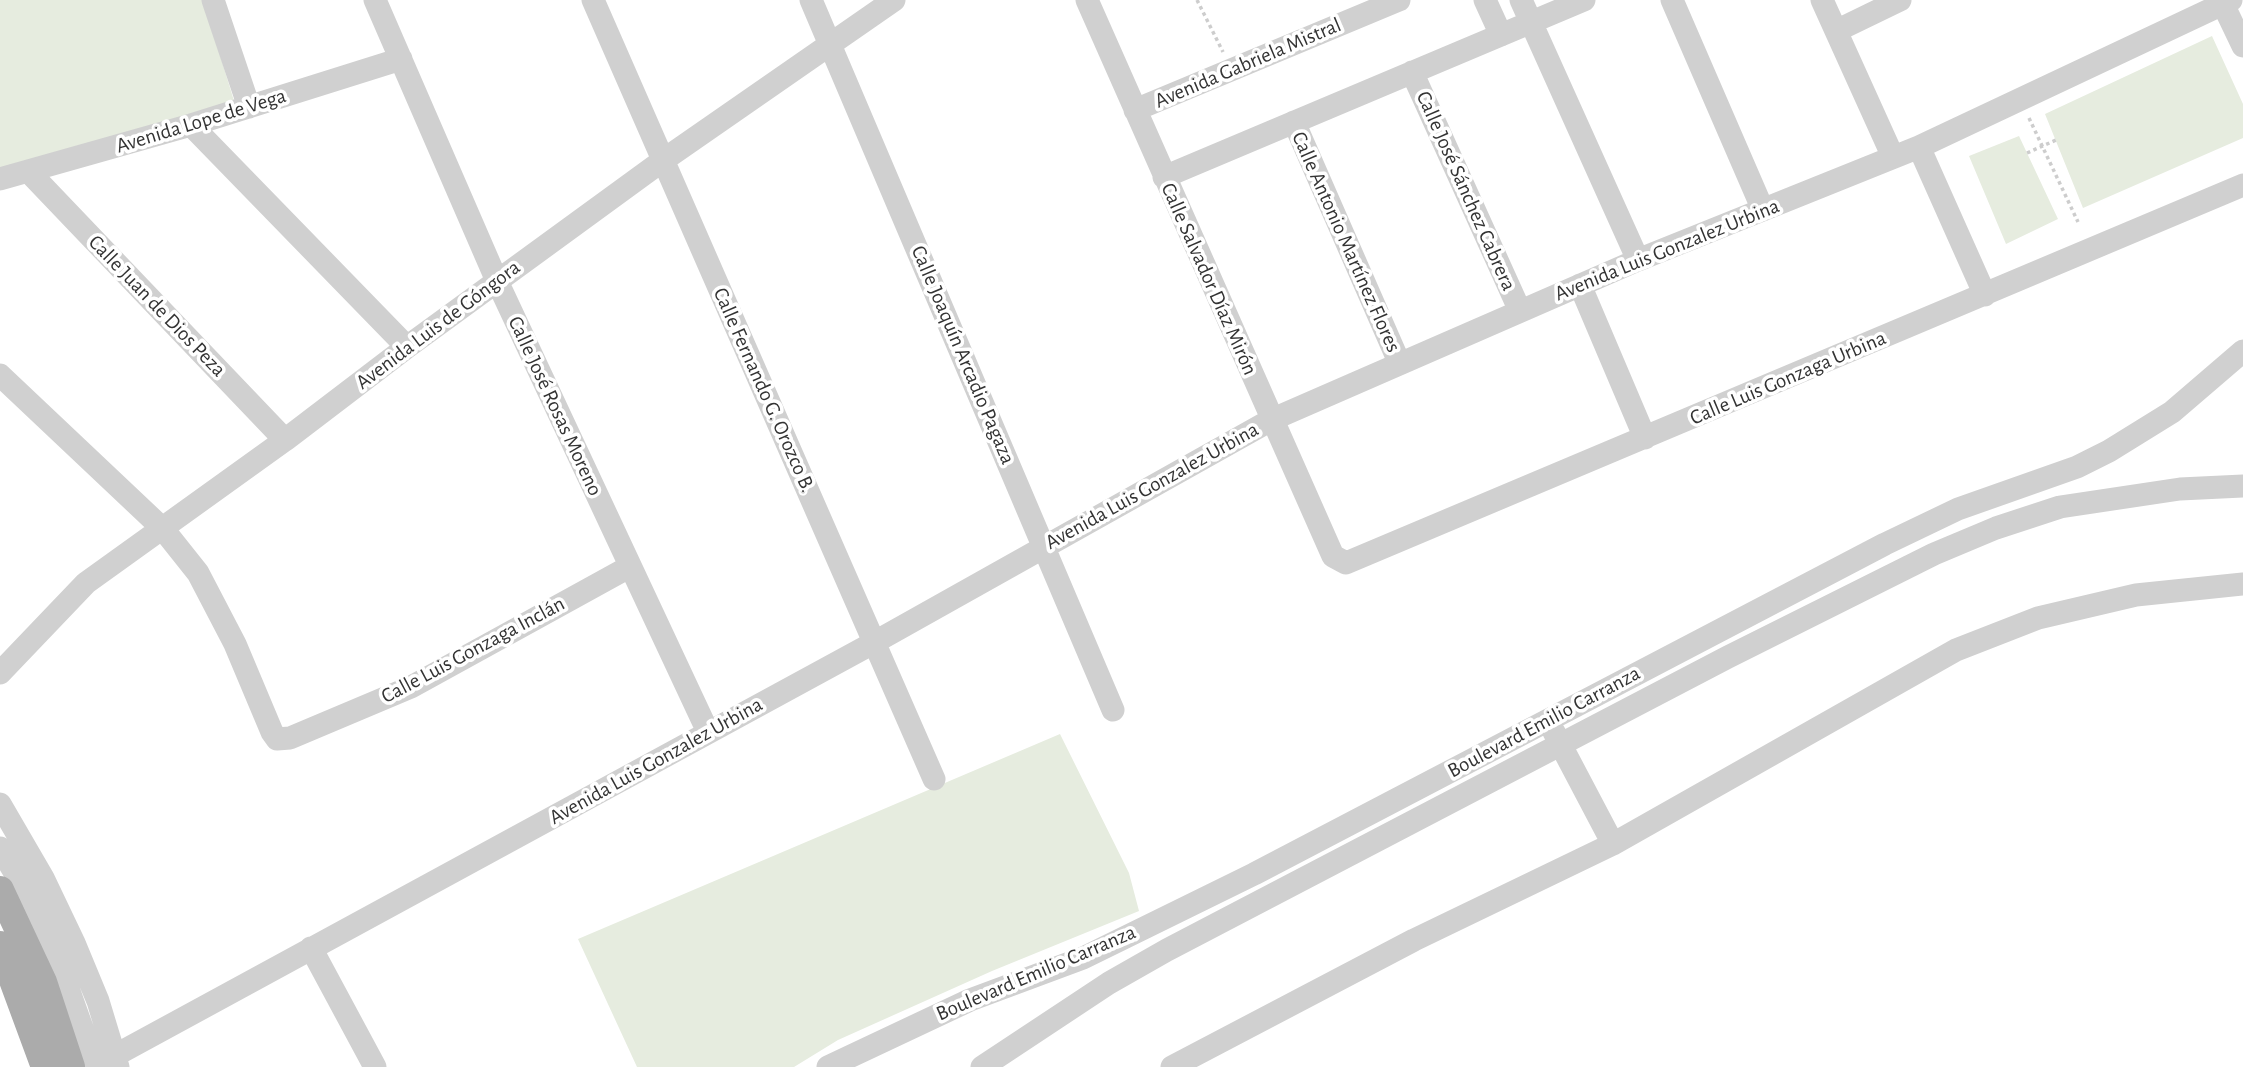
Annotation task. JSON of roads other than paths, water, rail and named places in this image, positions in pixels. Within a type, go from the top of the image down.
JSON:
[{"type":"main road","points":[[0,890],[43,982],[71,1067]]},
{"type":"main road","points":[[0,945],[45,1067]]},
{"type":"street","points":[[213,0],[249,107]]},
{"type":"street","name":"Calle José Rosas Moreno","points":[[375,0],[498,281],[708,732]]},
{"type":"street","name":"Calle Fernando G. Orozco B.","points":[[593,0],[934,779]]},
{"type":"street","name":"Calle Joaquín Arcadio Pagaza","points":[[811,0],[1113,710]]},
{"type":"street","name":"Avenida Luis de Góngora","points":[[0,673],[86,583],[285,440],[407,347],[662,161],[831,47],[894,0]]},
{"type":"street","name":"Calle Salvador Díaz Mirón","points":[[1087,0],[1270,420],[1333,556]]},
{"type":"street","name":"Avenida Gabriela Mistral","points":[[1135,110],[1399,0]]},
{"type":"street","points":[[1485,0],[1501,35]]},
{"type":"street","points":[[1521,0],[1638,260]]},
{"type":"street","points":[[1164,177],[1584,0]]},
{"type":"street","points":[[1672,0],[1763,210]]},
{"type":"street","points":[[1822,0],[1893,158]]},
{"type":"street","points":[[1836,31],[1900,0]]},
{"type":"street","points":[[2225,1],[2243,46]]},
{"type":"street","name":"Avenida Luis Gonzalez Urbina","points":[[109,1063],[311,948],[876,642],[1270,420],[1638,260],[1919,147],[2225,1]]},
{"type":"street","name":"Avenida Lope de Vega","points":[[0,179],[191,125],[401,59]]},
{"type":"street","name":"Calle José Sánchez Cabrera","points":[[1412,72],[1520,311]]},
{"type":"street","name":"Calle Antonio Martínez Flores","points":[[1294,122],[1399,362]]},
{"type":"street","points":[[191,125],[407,347]]},
{"type":"street","points":[[1919,147],[1985,295]]},
{"type":"street","name":"Calle Juan de Dios Peza","points":[[29,172],[285,440]]},
{"type":"street","name":"Calle Luis Gonzaga Urbina","points":[[1333,556],[1338,561],[1352,561],[2243,185]]},
{"type":"street","points":[[1580,285],[1645,438]]},
{"type":"street","name":"Boulevard Emilio Carranza","points":[[828,1067],[970,1000],[1083,958],[1254,874],[1934,520],[2018,485],[2077,467],[2109,451],[2172,412],[2243,351]]},
{"type":"street","name":"Calle Luis Gonzaga Inclán","points":[[0,375],[163,529],[198,573],[235,644],[272,732],[283,740],[411,687],[629,567]]},
{"type":"street","name":"Boulevard Emilio Carranza","points":[[982,1067],[1109,983],[1167,950],[1560,744],[1885,578],[1996,528],[2060,507],[2180,489],[2243,486]]},
{"type":"street","points":[[1172,1067],[1415,940],[1613,844],[1956,650],[2038,618],[2137,595],[2243,584]]},
{"type":"street","points":[[1548,720],[1613,844]]},
{"type":"street","points":[[0,804],[43,878],[74,943],[98,1001],[109,1063]]},
{"type":"street","points":[[0,848],[29,896],[109,1063]]},
{"type":"street","points":[[311,948],[375,1067]]}]
